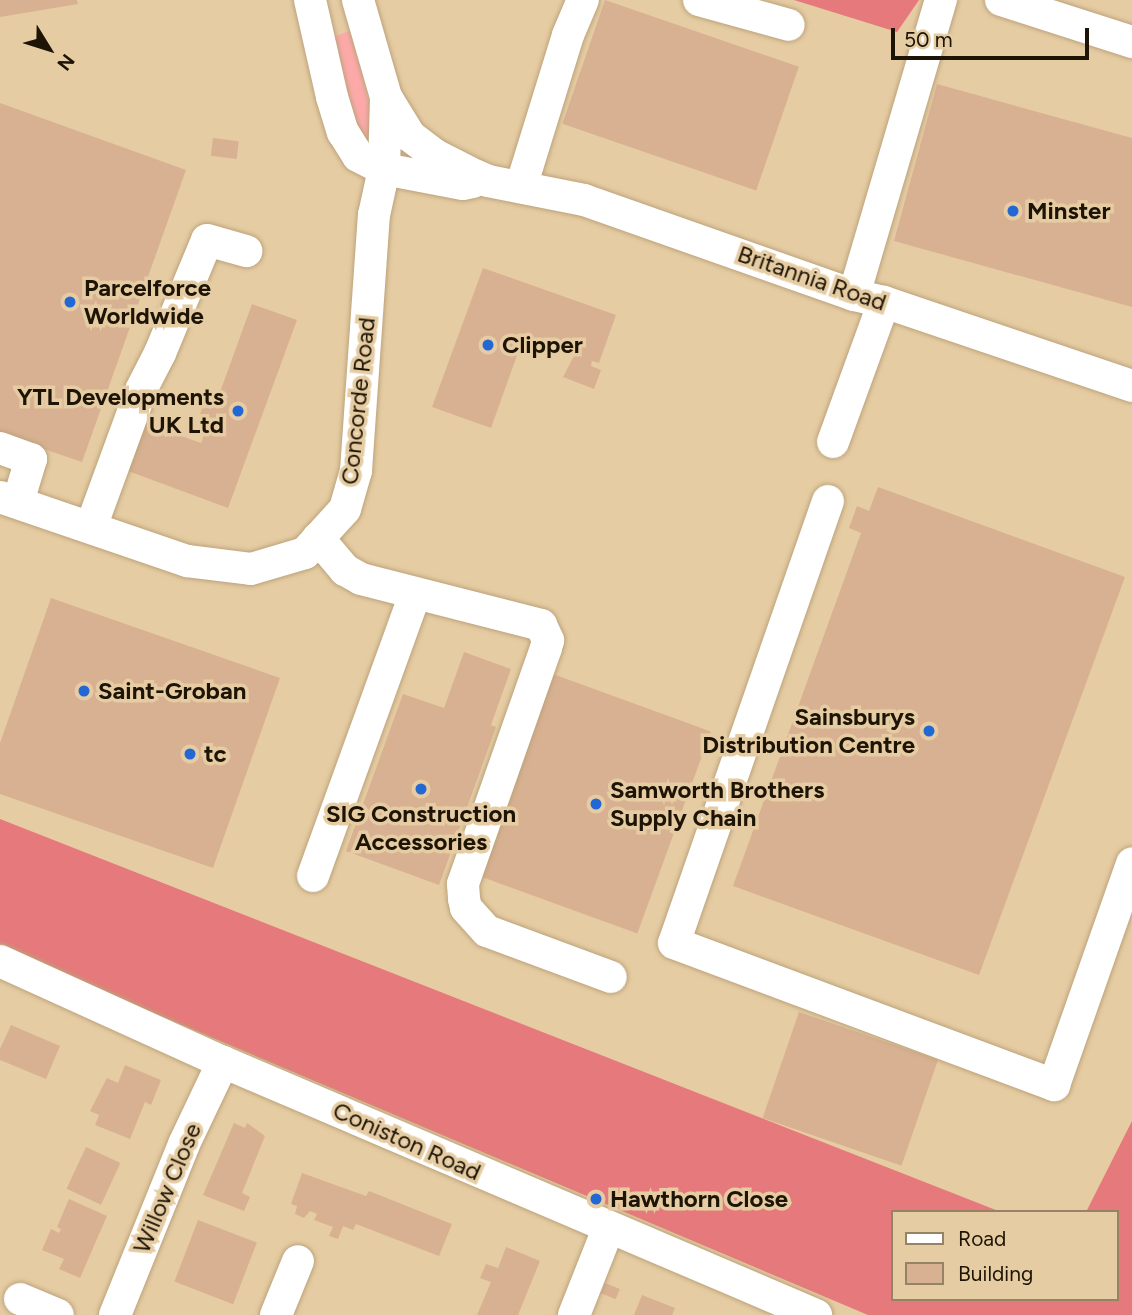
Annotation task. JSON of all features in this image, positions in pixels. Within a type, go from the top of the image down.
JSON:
[{"type":"street","name":"Britannia Road","points":[[310,0],[343,132],[358,156],[384,169],[463,184],[488,181]]},
{"type":"street","points":[[521,187],[568,35],[583,0]]},
{"type":"street","points":[[699,0],[789,25]]},
{"type":"street","points":[[854,295],[941,0]]},
{"type":"street","points":[[1001,0],[1132,42]]},
{"type":"street","name":"Britannia Road","points":[[365,6],[386,97],[384,169]]},
{"type":"street","name":"Britannia Road","points":[[386,97],[410,136],[435,155],[488,181],[584,200],[854,295],[884,302],[1132,386]]},
{"type":"street","name":"Concorde Road","points":[[9,500],[187,561],[251,569],[305,553],[345,509],[356,471],[374,215],[384,169]]},
{"type":"street","points":[[90,527],[141,390],[160,353],[207,240],[246,251]]},
{"type":"street","points":[[833,442],[884,302]]},
{"type":"street","points":[[0,449],[31,459],[9,500]]},
{"type":"street","points":[[828,501],[674,943],[1054,1085],[1132,863]]},
{"type":"street","points":[[318,538],[345,570],[361,579],[541,625],[548,640],[463,884],[466,908],[487,931],[611,977]]},
{"type":"street","points":[[313,876],[415,594]]},
{"type":"street","name":"Coniston Road","points":[[0,961],[223,1062],[608,1229],[816,1315]]},
{"type":"street","name":"Willow Close","points":[[116,1315],[184,1143],[223,1062]]},
{"type":"street","points":[[574,1315],[608,1229]]},
{"type":"street","points":[[276,1315],[298,1261]]},
{"type":"street","points":[[20,1299],[58,1315]]},
{"type":"shaded area","points":[[794,0],[919,0],[897,32]]},
{"type":"shaded area","points":[[352,30],[374,124],[372,133],[363,138],[354,133],[327,39]]},
{"type":"shaded area","points":[[0,819],[996,1210],[890,1210],[890,1301],[1118,1301],[1118,1210],[1087,1210],[1132,1121],[1132,1315],[868,1315],[0,948]]},
{"type":"building","points":[[0,0],[77,0],[78,4],[0,17]]},
{"type":"building","points":[[605,0],[799,67],[756,191],[562,124]]},
{"type":"building","name":"Minster","points":[[937,84],[1132,138],[1132,307],[894,241]]},
{"type":"building","name":"Parcelforce Worldwide","points":[[0,103],[186,170],[82,462],[0,434]]},
{"type":"building","points":[[213,138],[239,141],[237,159],[211,156]]},
{"type":"building","name":"Clipper","points":[[483,268],[616,315],[599,363],[592,361],[591,366],[601,370],[594,389],[563,377],[575,354],[524,336],[491,428],[432,407]]},
{"type":"building","points":[[252,304],[297,320],[228,508],[128,471],[145,423],[201,443],[207,427],[197,423],[205,400],[216,403]]},
{"type":"building","name":"Sainsburys Distribution Centre","points":[[878,487],[1125,577],[979,975],[733,886],[861,533],[849,528],[857,506],[869,511]]},
{"type":"building","points":[[51,598],[280,678],[213,868],[0,794],[0,743]]},
{"type":"building","name":"SIG Construction Accessories","points":[[464,652],[511,669],[491,725],[496,727],[439,885],[346,851],[403,694],[444,708]]},
{"type":"building","name":"Samworth Brothers Supply Chain","points":[[553,674],[711,731],[637,933],[479,876]]},
{"type":"building","points":[[799,1012],[938,1060],[902,1166],[763,1118]]},
{"type":"building","points":[[11,1025],[60,1046],[46,1079],[0,1060],[0,1049]]},
{"type":"building","points":[[125,1065],[161,1080],[151,1105],[145,1102],[130,1139],[95,1125],[99,1115],[90,1111],[107,1078],[118,1083]]},
{"type":"building","points":[[234,1123],[245,1128],[247,1123],[265,1136],[242,1193],[250,1197],[244,1211],[203,1195]]},
{"type":"building","points":[[86,1147],[120,1163],[101,1205],[67,1189]]},
{"type":"building","points":[[302,1173],[366,1196],[369,1191],[452,1224],[439,1256],[356,1224],[353,1230],[343,1226],[338,1239],[329,1236],[333,1227],[314,1220],[317,1214],[310,1211],[304,1218],[295,1214],[297,1206],[291,1204]]},
{"type":"building","points":[[69,1199],[107,1216],[80,1278],[59,1269],[64,1259],[42,1250],[51,1229],[59,1233],[61,1229],[57,1227]]},
{"type":"building","points":[[198,1220],[257,1243],[233,1304],[174,1282]]},
{"type":"building","points":[[506,1247],[540,1261],[518,1315],[477,1315],[491,1282],[480,1278],[486,1264],[498,1268]]},
{"type":"building","points":[[605,1283],[620,1289],[616,1299],[601,1293]]},
{"type":"building","points":[[642,1295],[675,1308],[672,1315],[634,1315]]},
{"type":"place","name":"Minster","points":[[1013,211]]},
{"type":"place","name":"Parcelforce Worldwide","points":[[70,302]]},
{"type":"place","name":"Clipper","points":[[488,345]]},
{"type":"place","name":"YTL Developments UK Ltd","points":[[238,411]]},
{"type":"place","name":"Saint-Groban","points":[[84,691]]},
{"type":"place","name":"Sainsburys Distribution Centre","points":[[929,731]]},
{"type":"place","name":"tc","points":[[190,754]]},
{"type":"place","name":"SIG Construction Accessories","points":[[421,789]]},
{"type":"place","name":"Samworth Brothers Supply Chain","points":[[596,804]]},
{"type":"place","name":"Hawthorn Close","points":[[596,1199]]}]
